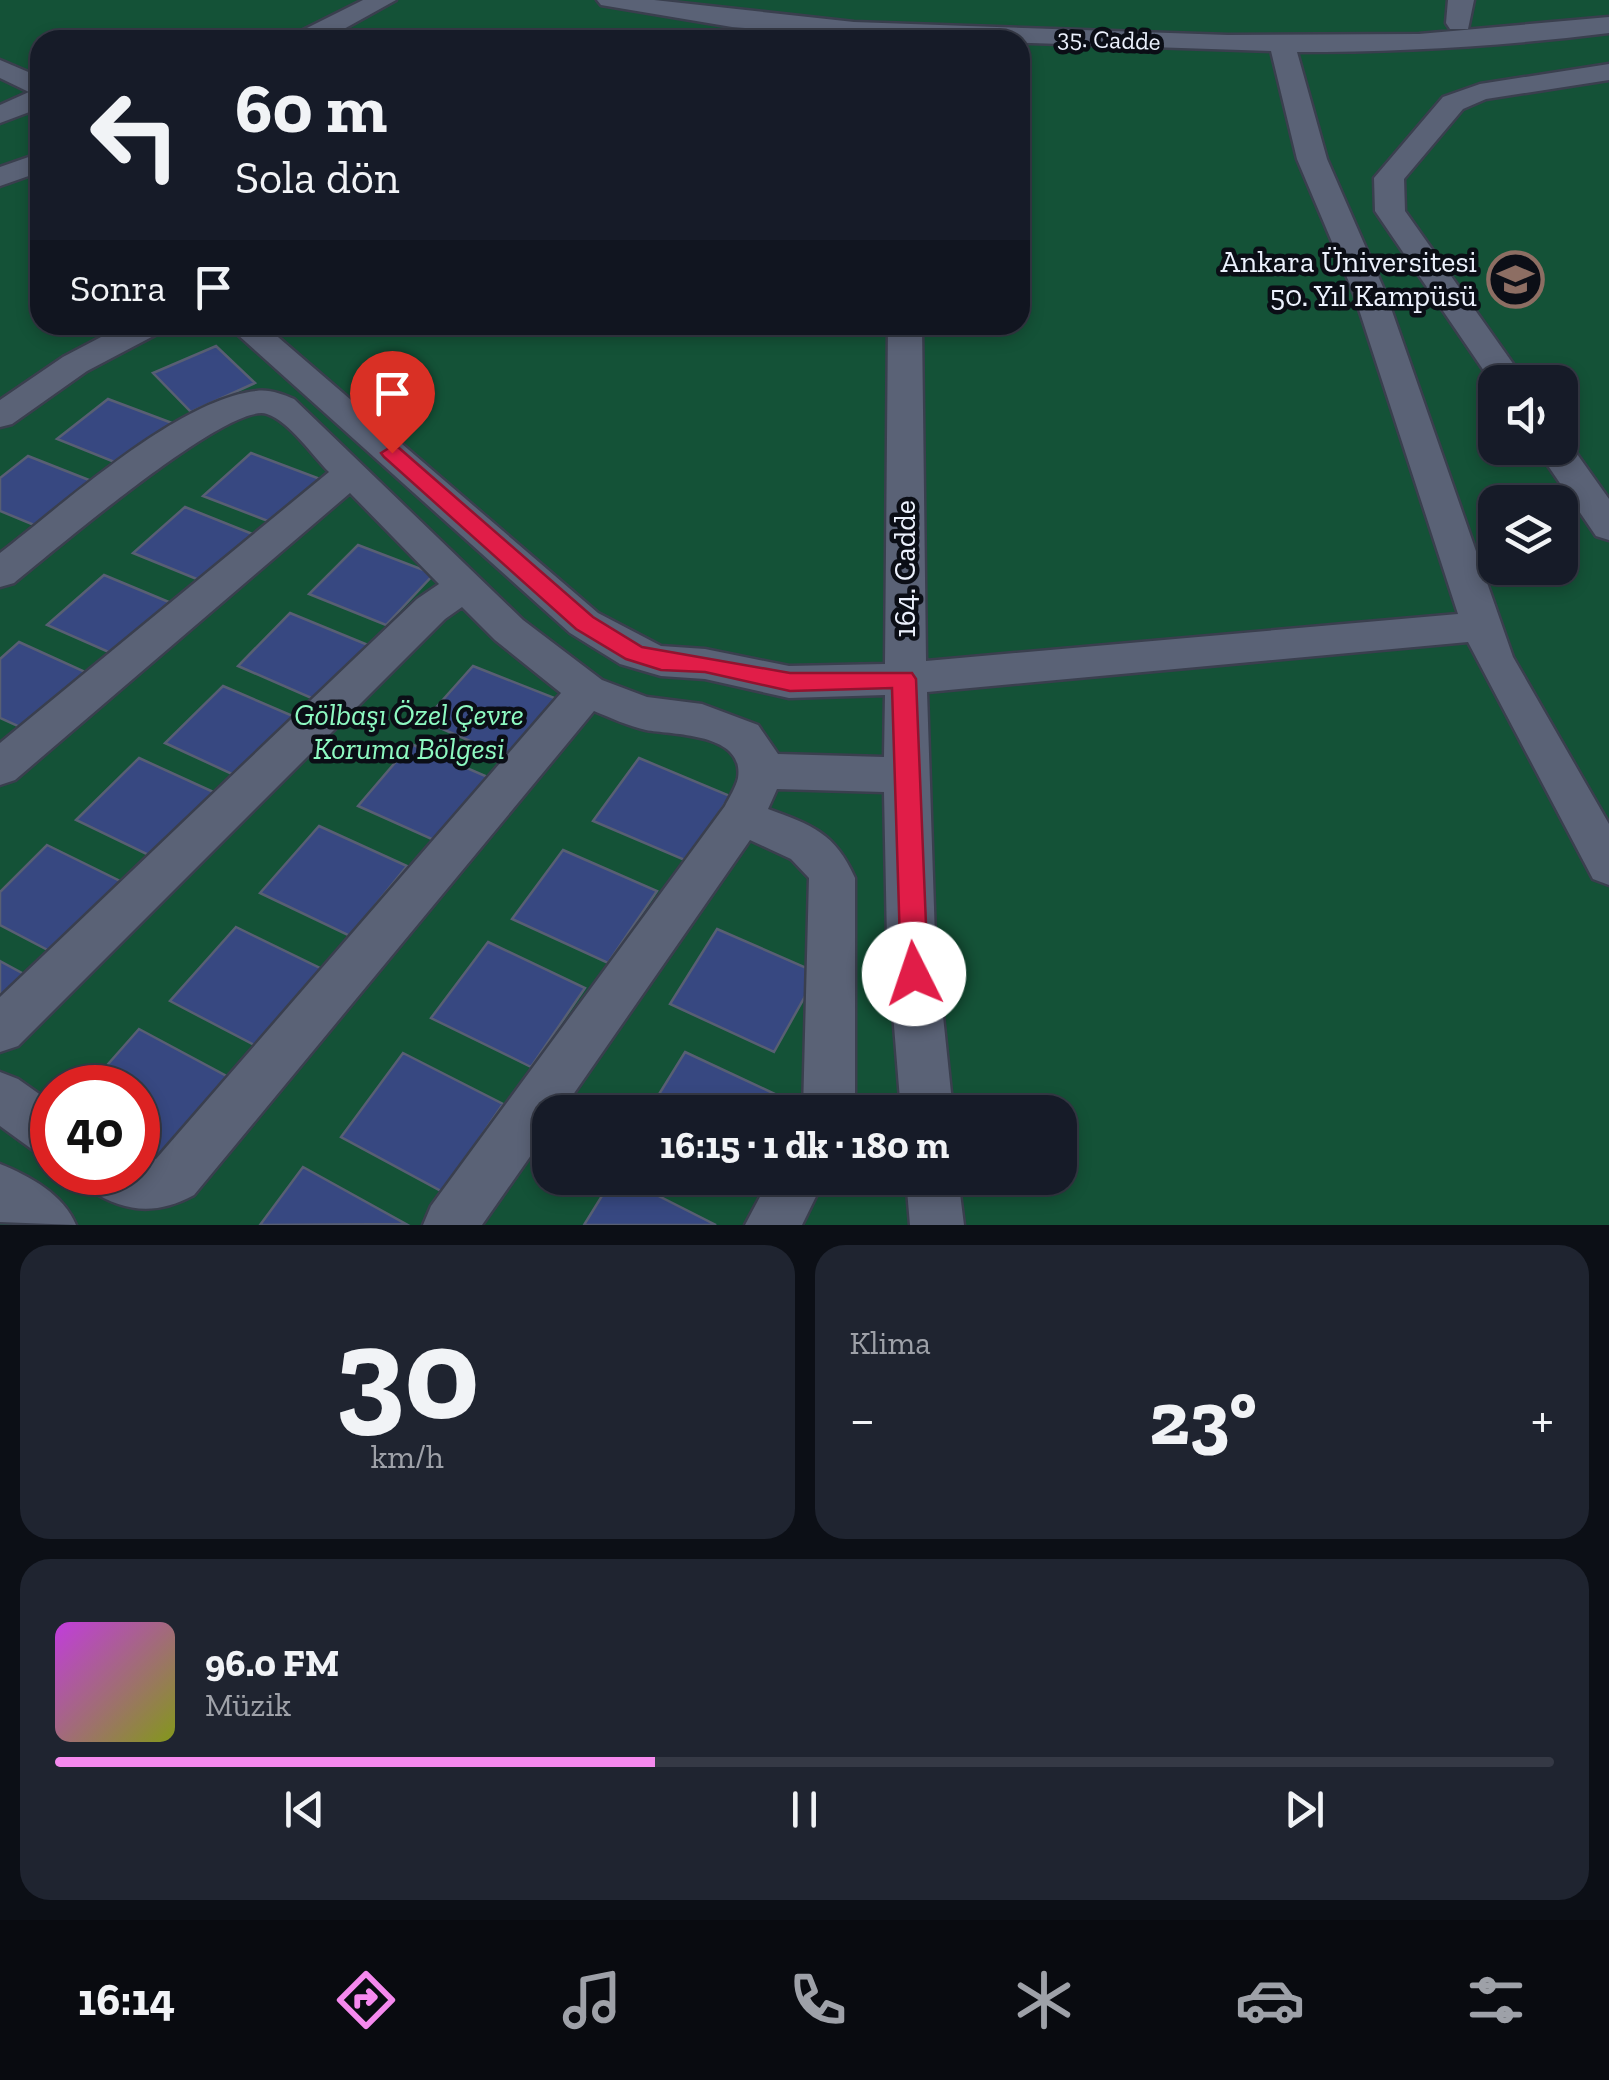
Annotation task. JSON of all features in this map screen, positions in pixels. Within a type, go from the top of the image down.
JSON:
[{"type":"street","points":[[324,30],[383,0]]},
{"type":"street","name":"35. Cadde","points":[[610,0],[688,16],[918,30]]},
{"type":"street","name":"35. Cadde","points":[[849,2],[924,13],[1132,26],[1383,29],[1460,12],[1609,1]]},
{"type":"street","name":"35. Cadde","points":[[1030,37],[1282,44],[1434,42],[1609,25]]},
{"type":"street","points":[[1282,44],[1315,168],[1370,294],[1493,657],[1609,866]]},
{"type":"street","points":[[0,68],[30,82]]},
{"type":"street","points":[[1497,365],[1390,212],[1390,178],[1453,103],[1480,92],[1609,72]]},
{"type":"street","points":[[0,115],[30,102]]},
{"type":"street","points":[[0,178],[30,166]]},
{"type":"street","points":[[0,416],[75,364],[130,335]]},
{"type":"street","points":[[255,335],[584,623],[634,653],[661,661],[705,664],[790,682],[904,679],[1482,626]]},
{"type":"street","name":"164. Cadde","points":[[906,335],[906,776],[911,939],[925,1095]]},
{"type":"street","points":[[0,573],[162,450],[251,403],[279,404],[509,630],[587,691],[643,713],[722,727],[744,737],[759,759],[760,779],[741,818],[450,1225]]},
{"type":"street","points":[[1566,465],[1609,526]]},
{"type":"street","points":[[0,768],[351,472]]},
{"type":"street","points":[[0,1030],[431,609],[465,586]]},
{"type":"street","points":[[160,1185],[175,1177],[587,691]]},
{"type":"street","points":[[759,771],[906,776]]},
{"type":"street","points":[[741,818],[819,851],[832,878],[829,1095]]},
{"type":"street","points":[[0,1096],[30,1117]]},
{"type":"street","points":[[0,1190],[48,1225]]},
{"type":"street","points":[[772,1225],[789,1195]]},
{"type":"street","points":[[933,1195],[936,1225]]},
{"type":"green space","name":"Gölbaşı Özel Çevre Koruma Bölgesi","points":[[0,0],[1609,0],[1609,1225],[0,1225]]},
{"type":"building","points":[[216,346],[255,383],[191,412],[153,373]]},
{"type":"building","points":[[108,399],[172,423],[122,465],[57,439]]},
{"type":"building","points":[[251,453],[320,479],[273,523],[203,496]]},
{"type":"building","points":[[28,456],[94,482],[39,527],[0,511],[0,478]]},
{"type":"building","points":[[185,507],[255,535],[204,582],[133,553]]},
{"type":"building","points":[[358,545],[434,574],[386,625],[309,594]]},
{"type":"building","points":[[104,575],[176,605],[120,657],[47,625]]},
{"type":"building","points":[[290,613],[368,645],[316,700],[238,666]]},
{"type":"building","points":[[19,642],[92,675],[31,732],[0,718],[0,659]]},
{"type":"building","points":[[473,666],[557,699],[509,758],[424,721]]},
{"type":"building","points":[[223,686],[302,720],[245,780],[165,743]]},
{"type":"building","points":[[411,744],[497,781],[445,845],[358,806]]},
{"type":"building","points":[[139,758],[220,795],[159,860],[76,820]]},
{"type":"building","points":[[639,758],[730,796],[687,861],[593,821]]},
{"type":"building","points":[[319,826],[407,866],[350,936],[260,893]]},
{"type":"building","points":[[47,845],[130,886],[63,958],[0,925],[0,892]]},
{"type":"building","points":[[563,850],[657,891],[608,963],[512,919]]},
{"type":"building","points":[[236,927],[326,971],[262,1049],[170,1001]]},
{"type":"building","points":[[717,929],[818,973],[774,1052],[670,1004]]},
{"type":"building","points":[[488,942],[585,988],[531,1067],[431,1018]]},
{"type":"building","points":[[0,961],[35,980],[0,1017]]},
{"type":"building","points":[[139,1029],[232,1079],[161,1166],[160,1065],[107,1065]]},
{"type":"building","points":[[685,1052],[777,1095],[658,1095]]},
{"type":"building","points":[[403,1053],[503,1104],[443,1192],[341,1137]]},
{"type":"building","points":[[303,1167],[406,1224],[260,1225]]},
{"type":"building","points":[[603,1195],[657,1195],[716,1225],[584,1225]]},
{"type":"place","name":"Ankara Üniversitesi 50. Yıl Kampüsü","points":[[1516,279]]},
{"type":"route","points":[[392,453],[584,623],[634,653],[790,682],[904,679],[914,974]]}]
